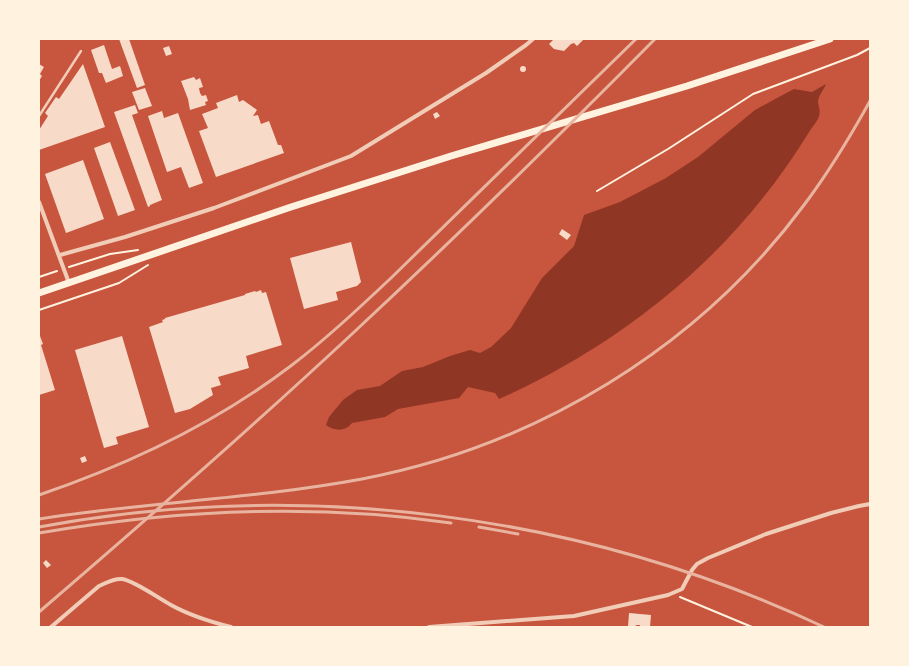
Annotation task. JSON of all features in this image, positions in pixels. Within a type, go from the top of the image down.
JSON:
[{"type":"main road","points":[[39,293],[288,208],[451,156],[624,106],[830,39]]},
{"type":"street","points":[[60,255],[125,237],[214,208],[351,156],[486,73],[533,39]]},
{"type":"street","points":[[39,202],[60,255],[69,283]]},
{"type":"street","points":[[429,627],[574,616],[675,593],[682,589],[692,570],[697,564],[708,558],[766,534],[831,513],[870,504]]},
{"type":"street","points":[[51,627],[99,586],[121,579],[130,581],[172,606],[206,620],[231,627]]},
{"type":"lane","points":[[39,116],[81,51]]},
{"type":"path","points":[[597,191],[753,94],[857,55],[870,48]]},
{"type":"path","points":[[39,277],[110,254],[140,249]]},
{"type":"path","points":[[39,310],[119,283],[152,263]]},
{"type":"path","points":[[675,593],[678,597],[752,627]]},
{"type":"shaded area","points":[[826,84],[820,94],[818,103],[820,112],[817,121],[786,167],[758,204],[727,240],[694,272],[621,330],[582,356],[541,379],[499,399],[495,393],[468,387],[459,398],[398,409],[385,417],[352,423],[346,428],[339,430],[326,425],[329,417],[343,400],[357,390],[380,386],[402,371],[423,367],[470,350],[480,353],[491,347],[511,328],[542,278],[574,246],[584,215],[620,202],[666,178],[698,157],[755,110],[777,98],[794,89],[812,92]]},
{"type":"building","points":[[119,39],[129,39],[145,85],[137,88]]},
{"type":"building","points":[[554,39],[584,39],[577,46],[574,43],[571,44],[564,51],[554,49],[549,44]]},
{"type":"building","points":[[104,45],[112,69],[120,66],[123,76],[106,83],[102,73],[99,73],[91,50]]},
{"type":"building","points":[[169,46],[172,54],[166,56],[163,48]]},
{"type":"building","points":[[39,64],[44,67],[40,74],[42,76],[39,81]]},
{"type":"building","points":[[83,64],[105,127],[39,150],[39,130],[48,116],[45,113],[56,97],[59,99]]},
{"type":"building","points":[[523,66],[526,69],[523,72],[520,69]]},
{"type":"building","points":[[194,77],[196,80],[200,78],[203,87],[199,88],[200,93],[202,96],[206,95],[208,101],[205,102],[206,105],[190,110],[188,99],[181,81]]},
{"type":"building","points":[[145,88],[152,106],[139,110],[132,92]]},
{"type":"building","points":[[237,95],[239,102],[243,100],[257,110],[253,116],[258,115],[261,124],[269,121],[278,145],[281,145],[284,153],[216,177],[199,131],[208,128],[202,114],[218,108],[216,103]]},
{"type":"building","points":[[135,105],[138,113],[132,115],[162,200],[148,207],[114,112]]},
{"type":"building","points":[[162,111],[164,118],[178,113],[203,183],[189,188],[181,167],[167,172],[148,116]]},
{"type":"building","points":[[437,112],[440,116],[435,119],[433,114]]},
{"type":"building","points":[[110,142],[135,210],[118,216],[94,148]]},
{"type":"building","points":[[83,160],[104,219],[66,233],[45,174]]},
{"type":"building","points":[[562,229],[571,235],[567,240],[559,234]]},
{"type":"building","points":[[351,242],[361,282],[357,286],[336,292],[338,300],[304,309],[290,258]]},
{"type":"building","points":[[261,290],[262,293],[266,292],[282,345],[246,356],[249,368],[218,377],[221,385],[211,388],[213,395],[190,409],[175,413],[149,327],[163,322],[162,320],[165,318]]},
{"type":"building","points":[[39,336],[43,344],[41,345],[55,390],[39,395]]},
{"type":"building","points":[[122,336],[149,427],[116,437],[118,444],[104,448],[75,350]]},
{"type":"building","points":[[85,456],[87,461],[82,463],[80,458]]},
{"type":"building","points":[[46,560],[51,565],[47,568],[43,563]]},
{"type":"building","points":[[629,613],[651,615],[650,627],[640,627],[640,625],[636,625],[635,627],[628,627]]},
{"type":"railway","points":[[39,495],[106,470],[171,440],[233,406],[292,365],[354,313],[390,279],[636,39]]},
{"type":"railway","points":[[39,612],[275,405],[352,334],[505,188],[655,39]]},
{"type":"railway","points":[[39,519],[120,508],[322,486],[362,479],[427,464],[490,442],[550,416],[608,383],[663,346],[715,304],[762,256],[804,205],[839,154],[870,101]]},
{"type":"railway","points":[[39,527],[138,513],[239,506],[339,507],[439,516],[539,532],[636,556],[732,588],[824,627]]},
{"type":"railway","points":[[39,533],[141,519],[193,514],[245,512],[296,511],[348,513],[451,523]]},
{"type":"railway","points":[[479,527],[518,534]]}]
